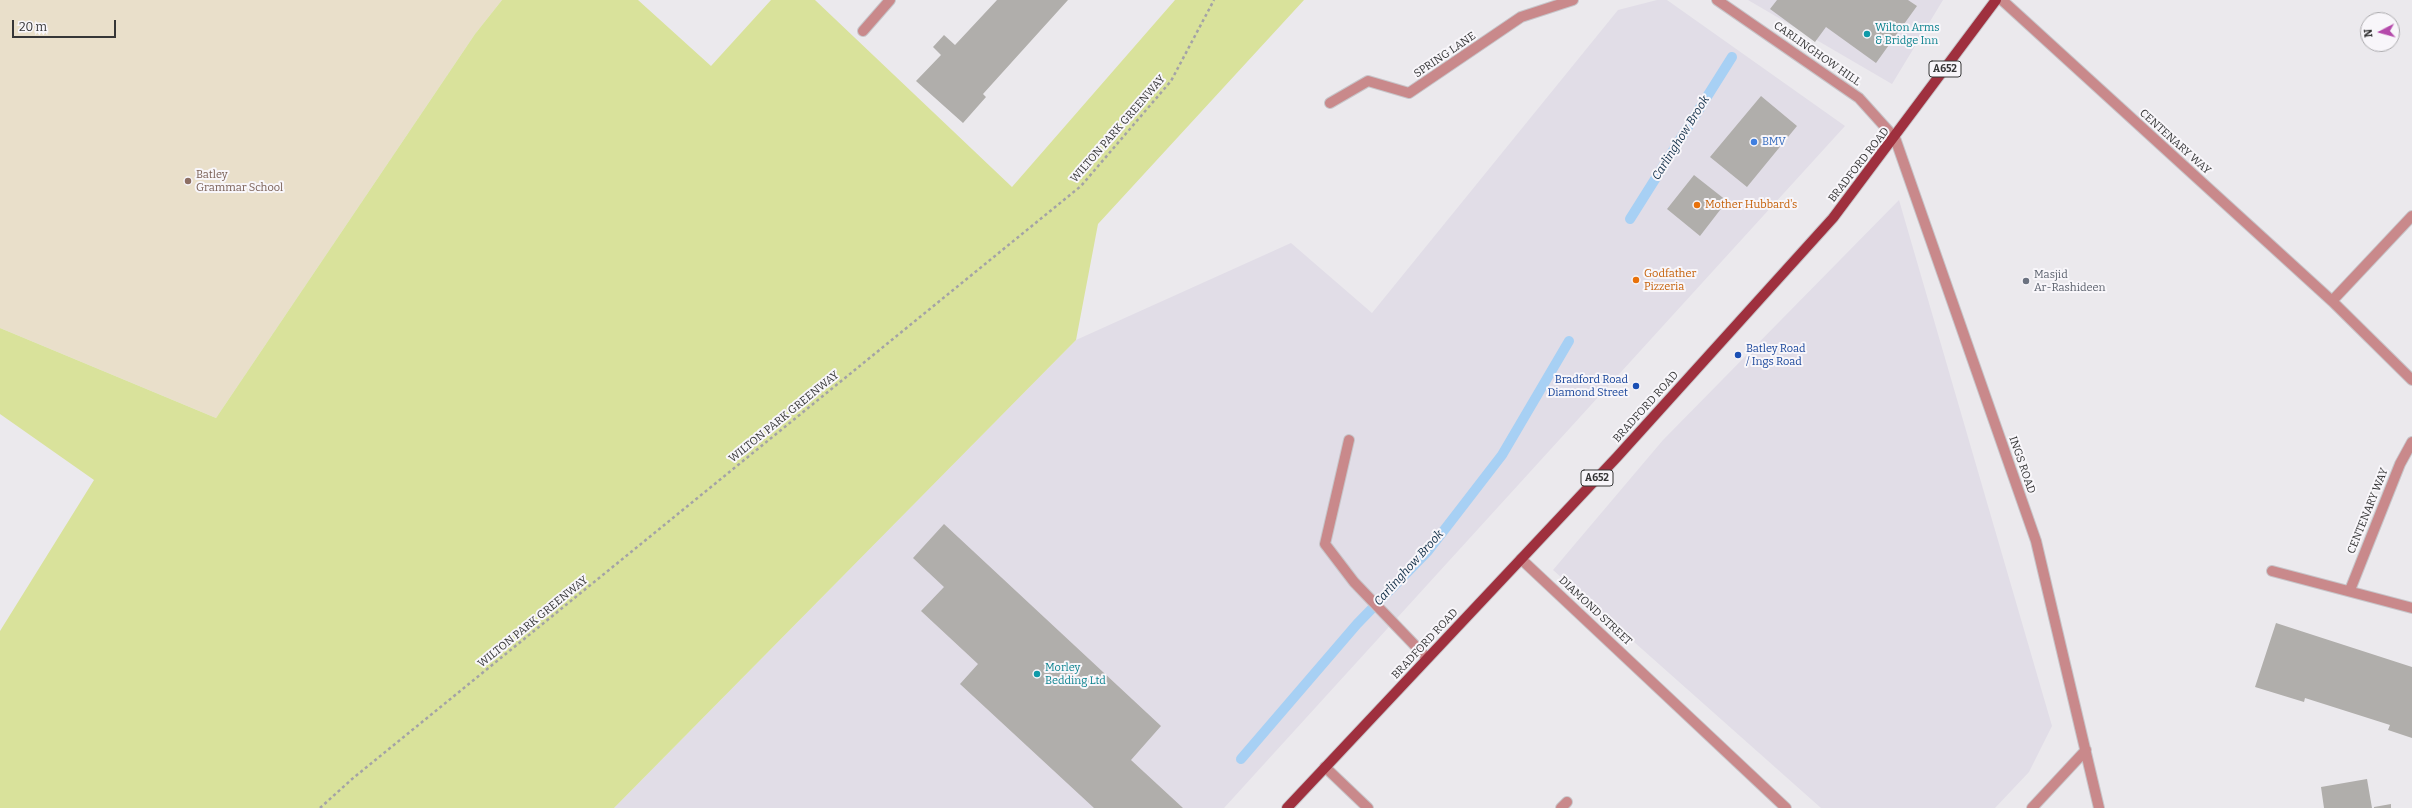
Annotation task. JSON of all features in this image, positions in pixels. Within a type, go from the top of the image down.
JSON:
[{"type":"main road","name":"BRADFORD ROAD","points":[[1287,808],[1617,457],[1832,218],[1895,138],[1996,0]]},
{"type":"street","points":[[863,31],[890,0]]},
{"type":"street","name":"SPRING LANE","points":[[1330,103],[1368,80],[1409,94],[1521,17],[1573,0]]},
{"type":"street","name":"CARLINGHOW HILL","points":[[1717,0],[1859,98],[1895,138]]},
{"type":"street","name":"CENTENARY WAY","points":[[2002,0],[2332,301],[2412,380]]},
{"type":"street","name":"INGS ROAD","points":[[1895,138],[2036,541],[2099,808]]},
{"type":"street","points":[[2332,301],[2412,216]]},
{"type":"street","points":[[1349,440],[1325,544],[1359,588],[1427,658]]},
{"type":"street","name":"CENTENARY WAY","points":[[2350,590],[2400,464],[2412,442]]},
{"type":"street","name":"DIAMOND STREET","points":[[1521,559],[1786,808]]},
{"type":"street","points":[[2272,571],[2350,590],[2412,608]]},
{"type":"street","points":[[2032,808],[2086,750]]},
{"type":"street","points":[[1326,767],[1368,808]]},
{"type":"path","name":"WILTON PARK GREENWAY","points":[[320,808],[352,779],[1081,186],[1171,81],[1214,0]]},
{"type":"shaded area","name":"Batley Grammar School","points":[[0,0],[502,0],[475,34],[216,418],[0,328]]},
{"type":"shaded area","points":[[1657,0],[1667,0],[1845,126],[1224,808],[614,808],[1076,340],[1291,243],[1372,313],[1618,10]]},
{"type":"shaded area","name":"Wilton Arms & Bridge Inn","points":[[1748,0],[1943,0],[1892,84]]},
{"type":"shaded area","points":[[1899,200],[2052,726],[2029,772],[1995,808],[1821,808],[1553,570],[1663,440]]},
{"type":"green space","points":[[502,0],[638,0],[711,66],[771,0],[815,0],[1012,187],[1175,0],[1304,0],[1098,224],[1076,340],[614,808],[0,808],[0,631],[94,480],[0,414],[0,328],[216,418],[475,34]]},
{"type":"building","points":[[997,0],[1068,0],[983,94],[986,97],[963,123],[916,81],[941,55],[933,47],[944,35],[955,45]]},
{"type":"building","name":"Wilton Arms & Bridge Inn","points":[[1777,0],[1908,0],[1917,6],[1876,63],[1826,27],[1815,42],[1770,9]]},
{"type":"building","name":"BMV","points":[[1761,96],[1797,126],[1747,187],[1710,157]]},
{"type":"building","name":"Mother Hubbard's","points":[[1694,175],[1727,201],[1700,236],[1667,209]]},
{"type":"building","name":"Morley Bedding Ltd","points":[[944,524],[1161,726],[1131,760],[1183,808],[1094,808],[960,684],[978,664],[921,611],[944,587],[913,558]]},
{"type":"building","points":[[2276,623],[2412,667],[2412,738],[2388,730],[2390,725],[2305,698],[2304,702],[2255,687]]},
{"type":"building","points":[[2367,779],[2372,808],[2324,808],[2321,787]]},
{"type":"building","points":[[2391,804],[2391,808],[2374,808],[2374,807]]},
{"type":"waterway","name":"Carlinghow Brook","points":[[1630,219],[1732,57]]},
{"type":"waterway","name":"Carlinghow Brook","points":[[1241,759],[1357,624],[1428,551],[1502,455],[1569,341]]},
{"type":"place","name":"Wilton Arms & Bridge Inn","points":[[1867,34]]},
{"type":"place","name":"BMV","points":[[1754,142]]},
{"type":"place","name":"Batley Grammar School","points":[[188,181]]},
{"type":"place","name":"Mother Hubbard's","points":[[1697,205]]},
{"type":"place","name":"Godfather Pizzeria","points":[[1636,280]]},
{"type":"place","name":"Masjid Ar-Rashideen","points":[[2026,281]]},
{"type":"place","name":"Batley Road / Ings Road","points":[[1738,355]]},
{"type":"place","name":"Bradford Road Diamond Street","points":[[1636,386]]},
{"type":"place","name":"Morley Bedding Ltd","points":[[1037,674]]}]
